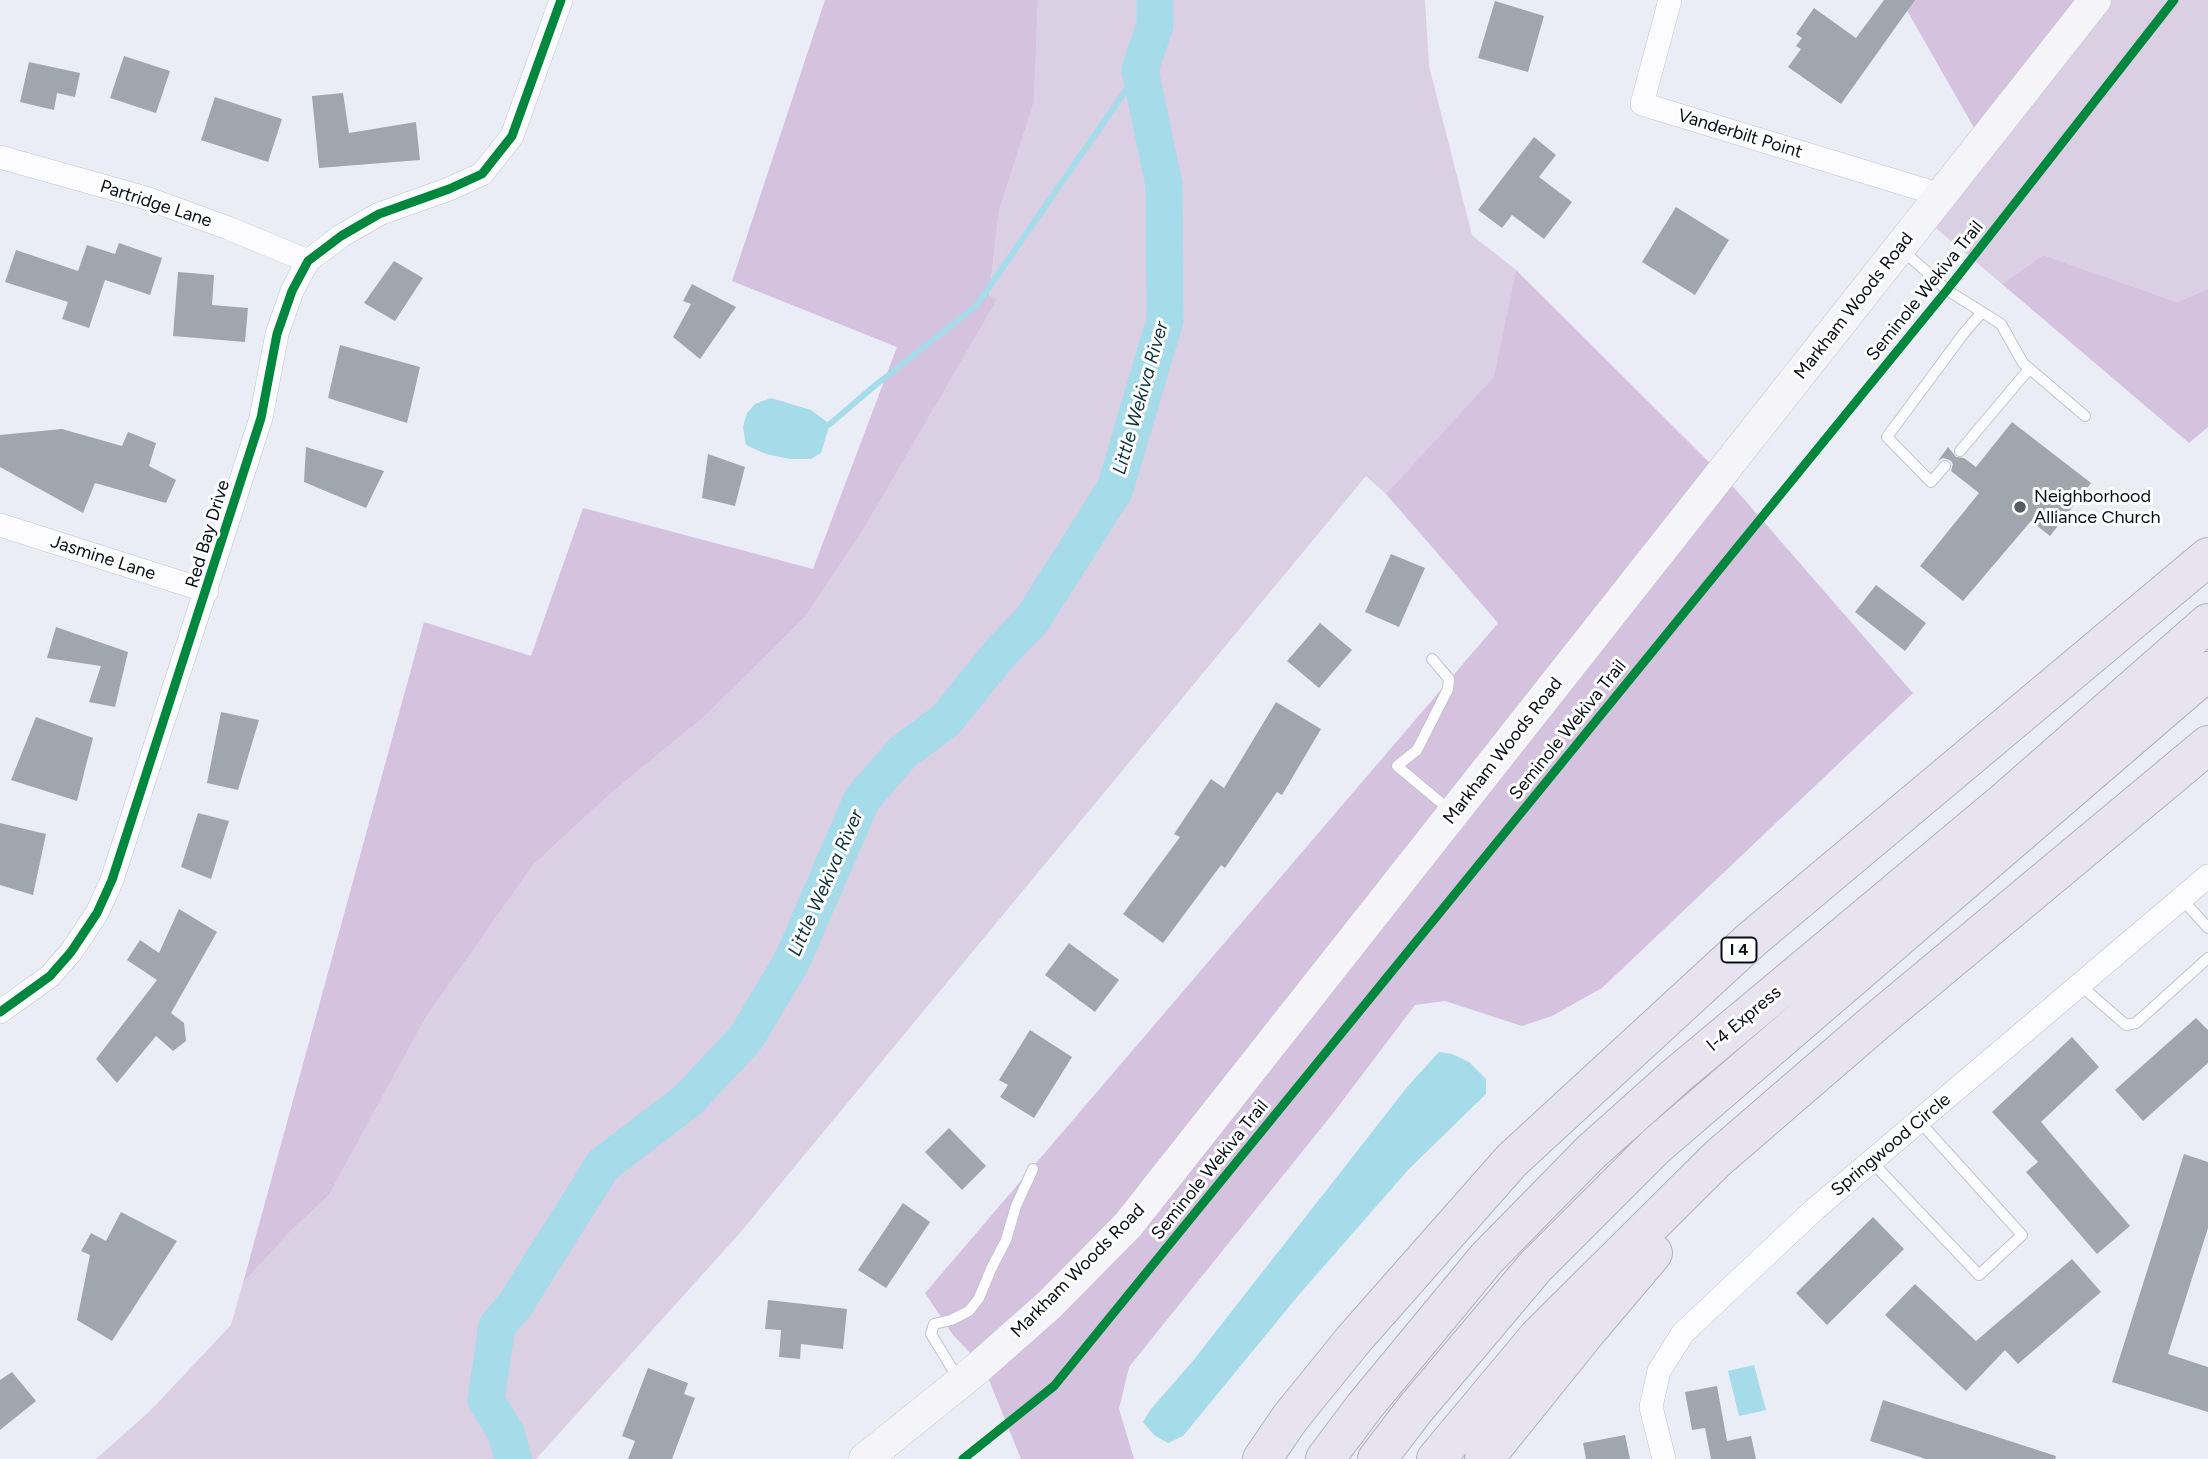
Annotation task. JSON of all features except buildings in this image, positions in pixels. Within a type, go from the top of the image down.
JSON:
[{"type":"highway","name":"I 4","points":[[1262,1459],[1290,1418],[1354,1339],[1512,1160],[1751,940],[2208,557]]},
{"type":"highway","name":"I-4 Express","points":[[1325,1459],[1364,1406],[1487,1258],[1591,1152],[1676,1076],[2005,802],[2208,623]]},
{"type":"highway","points":[[1377,1459],[1416,1408],[1535,1267],[1656,1146],[2208,671]]},
{"type":"highway","points":[[1436,1459],[1537,1338],[1717,1159],[1878,1020],[2208,746]]},
{"type":"highway","points":[[1484,1459],[1677,1224],[1717,1159]]},
{"type":"highway","points":[[1245,1459],[1290,1418]]},
{"type":"main road","name":"Markham Woods Road","points":[[865,1459],[1049,1305],[1128,1225],[2095,0]]},
{"type":"street","name":"Red Bay Drive","points":[[0,1012],[50,976],[71,952],[97,913],[120,856],[261,418],[277,334],[292,291],[308,261],[341,236],[379,214],[482,174],[512,136],[561,0]]},
{"type":"street","name":"Vanderbilt Point","points":[[1670,0],[1642,104],[1941,195]]},
{"type":"street","name":"Partridge Lane","points":[[0,157],[146,198],[308,261]]},
{"type":"street","name":"Jasmine Lane","points":[[0,525],[207,591]]},
{"type":"street","name":"Springwood Circle","points":[[1664,1459],[1651,1407],[1659,1371],[1683,1333],[1815,1209],[2208,876]]},
{"type":"lane","points":[[1899,248],[1947,290],[2001,324],[2023,363],[2085,416]]},
{"type":"lane","points":[[1945,466],[1931,482],[1887,437],[1982,312]]},
{"type":"lane","points":[[1960,451],[2029,369]]},
{"type":"lane","points":[[1432,659],[1448,679],[1448,689],[1417,750],[1397,766],[1453,813]]},
{"type":"lane","points":[[2182,899],[2208,928]]},
{"type":"lane","points":[[2080,985],[2126,1025],[2136,1023],[2208,958]]},
{"type":"lane","points":[[1871,1161],[1979,1275],[2022,1235],[1919,1121]]},
{"type":"lane","points":[[960,1382],[931,1334],[934,1324],[951,1320],[969,1311],[979,1298],[1006,1240],[1016,1206],[1033,1169]]},
{"type":"shaded area","points":[[825,0],[1038,0],[1034,102],[999,211],[989,296],[997,299],[863,530],[804,618],[706,715],[609,795],[533,865],[426,1017],[329,1195],[243,1283],[424,622],[531,656],[583,508],[813,569],[897,347],[732,281]]},
{"type":"shaded area","points":[[1038,0],[1425,0],[1429,66],[1472,235],[1516,270],[1495,377],[1386,494],[1366,476],[739,1234],[536,1459],[96,1459],[151,1410],[231,1325],[243,1283],[329,1195],[426,1017],[533,865],[609,795],[706,715],[804,618],[863,530],[996,298],[989,297],[999,211],[1034,102]]},
{"type":"shaded area","points":[[1901,0],[2082,0],[1977,133]]},
{"type":"shaded area","points":[[2108,0],[2208,0],[2208,289],[2177,302],[2043,255],[2002,284],[1931,224]]},
{"type":"shaded area","points":[[2043,255],[2177,302],[2208,289],[2208,427],[2189,443],[2002,284]]},
{"type":"shaded area","points":[[1516,270],[1714,467],[1120,1217],[974,1357],[953,1335],[925,1293],[1498,623],[1386,494],[1494,377]]},
{"type":"shaded area","points":[[1729,482],[1913,693],[1602,988],[1552,1016],[1522,1026],[1445,1001],[1415,1005],[1334,1112],[1129,1367],[1119,1409],[1134,1459],[1021,1459],[989,1380],[1135,1232]]},
{"type":"water","points":[[771,398],[811,410],[830,424],[821,453],[811,459],[790,459],[766,454],[746,445],[743,427],[747,413],[755,404]]},
{"type":"water","points":[[1439,1052],[1452,1054],[1469,1062],[1486,1079],[1486,1094],[1409,1169],[1297,1297],[1183,1436],[1168,1443],[1154,1435],[1143,1422],[1151,1409],[1192,1362],[1408,1086]]},
{"type":"water","points":[[1754,1365],[1766,1410],[1739,1416],[1728,1371]]},
{"type":"waterway","name":"Little Wekiva River","points":[[513,1459],[506,1433],[486,1400],[497,1326],[515,1305],[603,1165],[688,1100],[746,1038],[792,961],[862,799],[903,752],[946,720],[1000,653],[1032,620],[1115,489],[1165,320],[1164,185],[1140,70],[1155,25],[1155,0]]},
{"type":"waterway","points":[[830,424],[976,306],[1140,70]]},
{"type":"cycle path","points":[[0,1012],[50,976],[71,952],[97,913],[112,880],[261,418],[277,334],[292,291],[308,261],[341,236],[379,214],[482,174],[512,136],[561,0]]},
{"type":"cycle path","name":"Seminole Wekiva Trail","points":[[963,1459],[1054,1386],[1947,290],[2174,0]]},
{"type":"place","name":"Neighborhood Alliance Church","points":[[2020,507]]}]
